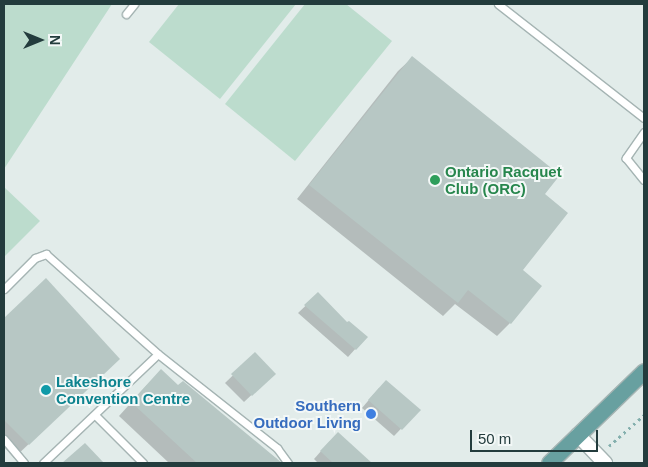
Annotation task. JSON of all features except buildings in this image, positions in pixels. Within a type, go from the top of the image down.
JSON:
[{"type":"main road","points":[[549,463],[644,371]]},
{"type":"street","points":[[578,435],[605,463]]},
{"type":"lane","points":[[126,14],[134,4]]},
{"type":"lane","points":[[498,4],[644,118]]},
{"type":"lane","points":[[644,132],[626,158],[644,180]]},
{"type":"lane","points":[[4,289],[35,258],[46,254],[158,354],[277,448],[288,463]]},
{"type":"lane","points":[[43,463],[158,354]]},
{"type":"lane","points":[[95,415],[143,463]]},
{"type":"lane","points":[[4,439],[24,463]]},
{"type":"path","points":[[614,441],[644,416]]},
{"type":"green space","points":[[4,4],[112,4],[4,169]]},
{"type":"green space","points":[[179,4],[296,4],[220,99],[149,42]]},
{"type":"green space","points":[[305,4],[346,4],[392,41],[295,161],[225,104]]},
{"type":"green space","points":[[4,187],[40,221],[4,257]]},
{"type":"place","name":"Ontario Racquet Club (ORC)","points":[[435,180]]},
{"type":"place","name":"Lakeshore Convention Centre","points":[[46,390]]},
{"type":"place","name":"Southern Outdoor Living","points":[[371,414]]}]
